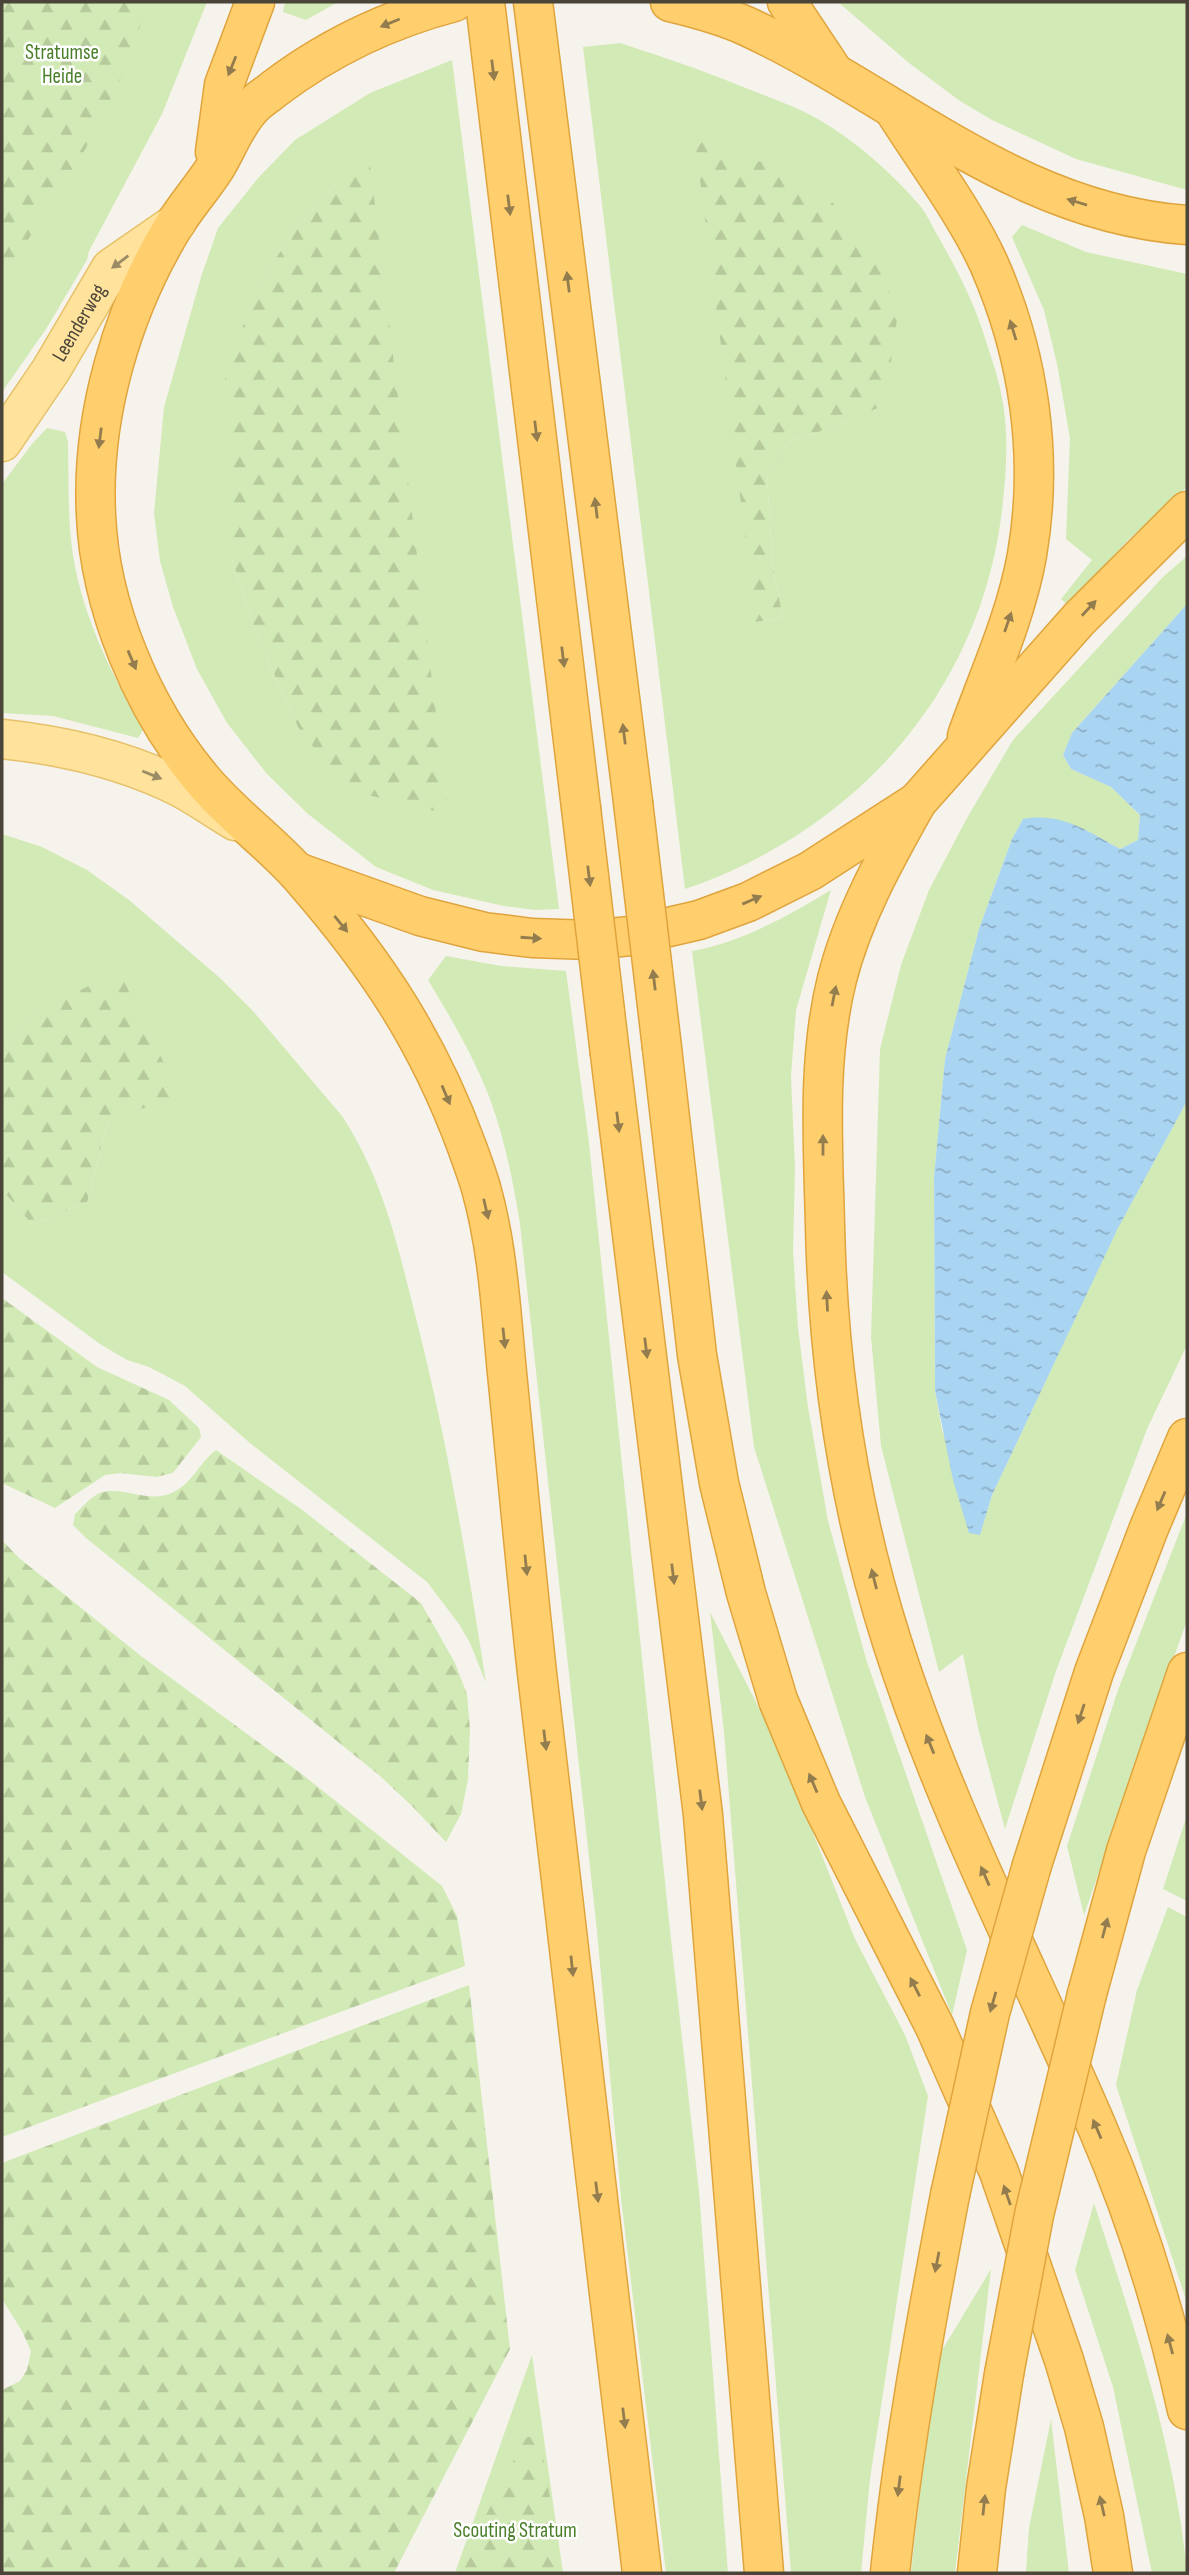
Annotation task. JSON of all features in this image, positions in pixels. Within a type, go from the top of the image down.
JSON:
[{"type":"highway","points":[[213,171],[224,85],[255,2]]},
{"type":"highway","points":[[454,2],[373,30],[339,47],[290,77],[249,109],[213,171],[176,223],[151,267],[131,316],[107,393],[96,470],[97,537],[115,617],[147,694],[169,734],[199,777],[297,872],[359,947],[403,1010],[421,1041],[456,1118],[480,1182],[497,1270],[537,1673],[642,2573]]},
{"type":"highway","points":[[485,2],[703,1815],[764,2573]]},
{"type":"highway","points":[[533,2],[633,802],[696,1355],[719,1483],[746,1593],[778,1700],[821,1803],[935,2027],[999,2172],[1064,2360],[1080,2416],[1104,2516],[1113,2573]]},
{"type":"highway","points":[[670,2],[743,25],[985,163],[1048,192],[1119,214],[1187,225]]},
{"type":"highway","points":[[787,2],[836,76]]},
{"type":"highway","points":[[894,110],[968,226],[988,263],[1019,350],[1031,413],[1035,473],[1027,556],[1008,623],[963,750]]},
{"type":"highway","points":[[1187,511],[1079,618],[916,802],[875,876],[838,977],[828,1028],[824,1105],[828,1317],[844,1445],[875,1586],[905,1680],[955,1808],[1099,2132],[1160,2306],[1187,2410]]},
{"type":"highway","points":[[297,872],[420,916],[484,932],[591,940],[630,936],[699,920],[778,888],[810,871],[916,802]]},
{"type":"highway","points":[[890,2573],[899,2485],[920,2354],[950,2195],[990,2013],[1032,1865],[1094,1672],[1187,1438]]},
{"type":"highway","points":[[977,2573],[986,2488],[1004,2374],[1034,2215],[1087,1994],[1126,1852],[1187,1672]]},
{"type":"main road","name":"Leenderweg","points":[[2,442],[51,370],[111,268],[176,223]]},
{"type":"main road","points":[[2,739],[56,746],[124,764],[171,783],[261,836]]},
{"type":"green space","points":[[2,2],[207,2],[162,114],[89,251],[87,260],[46,329],[2,392]]},
{"type":"green space","name":"Stratumse Heide","points":[[2,2],[149,2],[119,82],[86,148],[2,281]]},
{"type":"green space","points":[[285,2],[338,2],[306,20],[283,12]]},
{"type":"green space","points":[[838,2],[1187,2],[1187,190],[1076,159],[992,120],[960,101],[909,63]]},
{"type":"green space","points":[[620,43],[726,80],[809,114],[845,136],[872,158],[921,207],[952,262],[980,322],[998,378],[1004,408],[1006,456],[1001,518],[987,583],[965,643],[935,699],[897,749],[852,793],[802,832],[746,864],[685,889],[583,47]],"holes":[[[779,168],[851,421],[788,442],[767,476],[773,567],[783,618],[756,622]]]},
{"type":"green space","points":[[452,60],[559,909],[535,910],[504,906],[433,890],[376,867],[308,814],[267,774],[227,723],[197,669],[173,607],[160,561],[154,513],[164,407],[201,277],[218,228],[259,177],[295,140],[370,93]],"holes":[[[336,184],[298,727],[256,634],[232,559],[257,288],[292,233]]]},
{"type":"green space","points":[[695,140],[779,168],[833,203],[872,251],[898,313],[885,404],[851,421],[788,442],[767,476],[773,567],[783,618],[756,622]]},
{"type":"green space","points":[[370,164],[448,814],[368,795],[328,766],[298,727],[256,634],[232,559],[225,375],[257,288],[292,233],[336,184]]},
{"type":"green space","points":[[1022,225],[1086,252],[1187,274],[1187,487],[1128,540],[1069,606],[1061,599],[1092,560],[1066,539],[1070,438],[1044,310],[1012,237]]},
{"type":"green space","points":[[47,428],[65,432],[68,442],[70,531],[79,583],[101,648],[143,730],[138,738],[53,716],[2,713],[2,484]]},
{"type":"green space","points":[[1187,556],[1187,604],[1072,733],[1063,755],[1071,769],[1111,787],[1140,815],[1138,840],[1120,849],[1097,836],[1023,819],[1012,839],[979,929],[945,1059],[934,1177],[935,1391],[942,1430],[980,1534],[992,1495],[1118,1227],[1187,1101],[1187,1345],[1147,1429],[1056,1671],[1005,1829],[978,1728],[963,1654],[939,1672],[881,1446],[871,1337],[880,1049],[901,965],[929,890],[1013,740],[1163,577]]},
{"type":"green space","points":[[2,834],[42,847],[87,870],[129,900],[220,978],[253,1011],[342,1116],[356,1140],[388,1214],[427,1363],[456,1500],[486,1683],[459,1624],[427,1582],[251,1444],[185,1386],[149,1367],[127,1360],[100,1344],[2,1272],[2,1190],[32,1224],[87,1203],[108,1120],[36,1012],[2,1051]]},
{"type":"green space","points":[[831,890],[796,1010],[791,1077],[795,1168],[793,1251],[798,1328],[808,1407],[828,1521],[866,1659],[967,1950],[952,2015],[865,1797],[754,1447],[692,951],[747,935]]},
{"type":"green space","points":[[446,956],[501,966],[566,971],[589,1143],[699,2191],[728,2573],[666,2573],[621,2198],[597,1931],[520,1224],[508,1161],[484,1083],[454,1023],[428,980]]},
{"type":"green space","points":[[119,971],[180,1096],[108,1120],[87,1203],[32,1224],[2,1190],[2,1051],[36,1012]]},
{"type":"green space","points":[[2,1298],[97,1367],[169,1400],[199,1428],[201,1437],[173,1473],[156,1477],[121,1473],[105,1475],[55,1508],[2,1483]]},
{"type":"green space","points":[[216,1450],[301,1509],[421,1603],[455,1663],[467,1694],[470,1730],[468,1779],[461,1814],[446,1842],[379,1775],[73,1525],[75,1514],[100,1493],[118,1491],[154,1497],[174,1492],[186,1483]]},
{"type":"green space","points":[[1187,1513],[1187,1620],[1084,1915],[1067,1846],[1118,1690]]},
{"type":"green space","points":[[2,1540],[19,1558],[141,1656],[303,1775],[442,1886],[457,1916],[465,1966],[2,2137]]},
{"type":"green space","points":[[710,1612],[779,1747],[855,1939],[905,2035],[928,2096],[870,2479],[861,2573],[791,2573],[724,1732]]},
{"type":"green space","points":[[1187,1815],[1187,1901],[1163,1889]]},
{"type":"green space","points":[[1168,1907],[1187,1917],[1187,2303],[1116,2085],[1137,1990]]},
{"type":"green space","points":[[469,1985],[510,2349],[394,2573],[2,2573],[2,2390],[20,2381],[27,2370],[31,2351],[2,2299],[2,2163]]},
{"type":"green space","points":[[1094,2203],[1163,2432],[1181,2525],[1187,2573],[1152,2573],[1113,2387],[1075,2270]]},
{"type":"green space","points":[[991,2269],[955,2573],[911,2573],[938,2357]]},
{"type":"green space","name":"Scouting Stratum","points":[[532,2355],[563,2573],[455,2573]]},
{"type":"green space","points":[[1051,2419],[1069,2573],[1026,2573],[1029,2528]]},
{"type":"green space","name":"Scouting Stratum","points":[[539,2434],[563,2573],[463,2573],[482,2523],[525,2438]]},
{"type":"water","points":[[1187,604],[1187,1101],[1118,1228],[992,1495],[980,1535],[969,1533],[953,1480],[935,1391],[934,1177],[945,1059],[979,929],[1012,839],[1023,819],[1050,818],[1062,821],[1120,849],[1138,840],[1140,815],[1111,787],[1071,769],[1063,755],[1072,733]]}]
